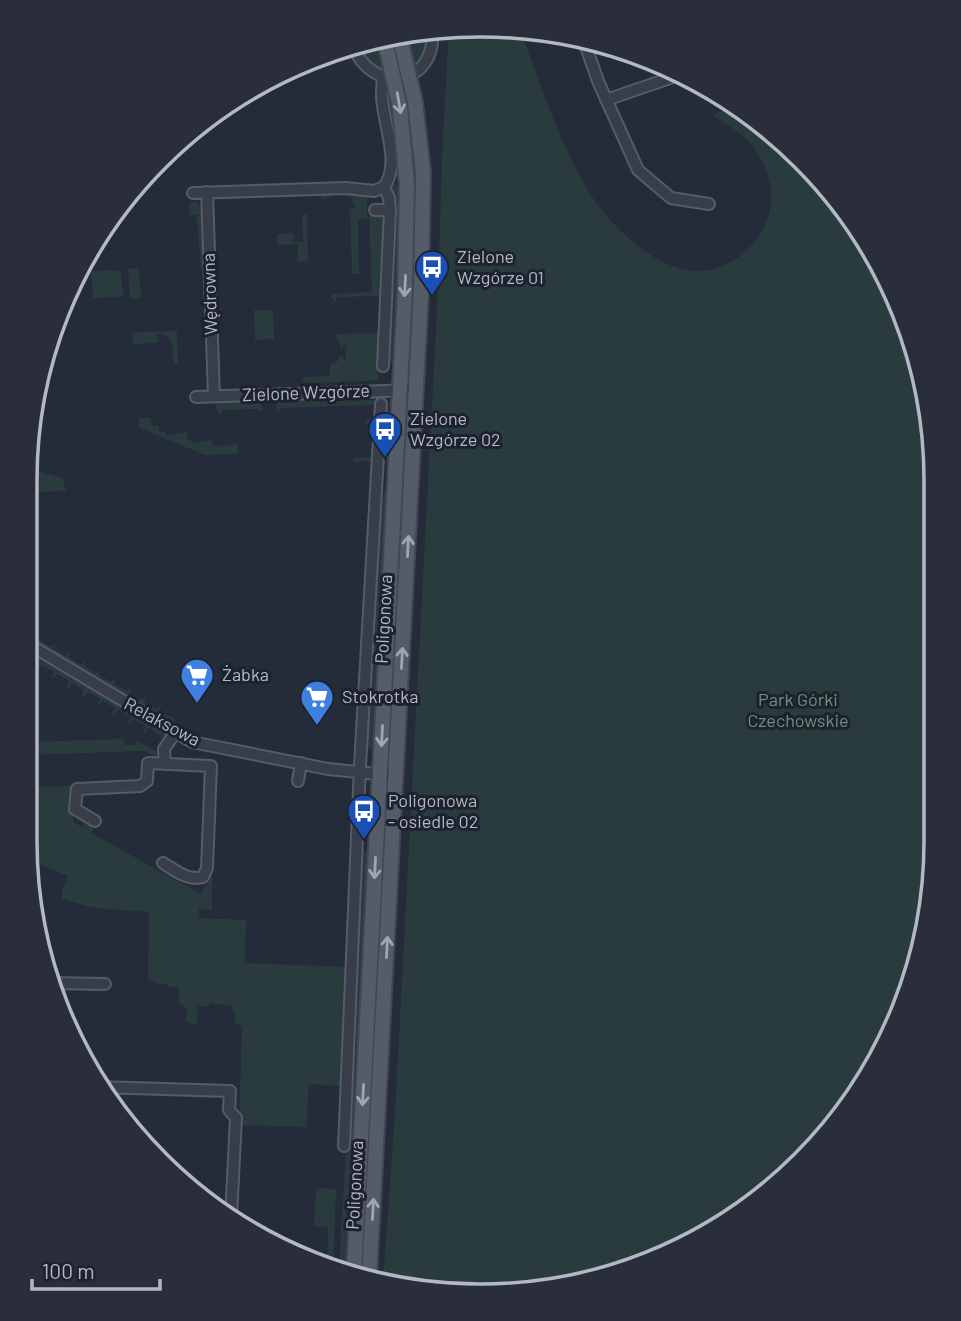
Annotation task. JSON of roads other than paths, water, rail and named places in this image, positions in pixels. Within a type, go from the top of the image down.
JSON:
[{"type":"main road","name":"Poligonowa","points":[[369,1270],[423,237],[423,172],[415,102],[401,44]]},
{"type":"main road","name":"Poligonowa","points":[[354,1266],[407,252],[407,185],[402,127],[386,47]]},
{"type":"street","points":[[358,54],[369,70],[383,78],[408,76],[424,65],[431,51],[431,40]]},
{"type":"street","points":[[587,50],[606,100],[638,170],[670,198],[709,204]]},
{"type":"street","points":[[193,193],[346,188],[374,191],[384,187],[390,177],[391,163],[382,104],[383,78]]},
{"type":"street","points":[[606,100],[668,79]]},
{"type":"street","points":[[383,366],[390,210],[384,187]]},
{"type":"street","name":"Wędrowna","points":[[207,192],[214,396]]},
{"type":"street","points":[[374,210],[390,210]]},
{"type":"street","name":"Zielone Wzgórze","points":[[196,397],[416,390]]},
{"type":"street","points":[[344,1146],[359,773],[381,404]]},
{"type":"street","name":"Relaksowa","points":[[37,650],[192,742],[301,764],[359,773],[395,775]]},
{"type":"street","points":[[164,764],[164,749],[175,733]]},
{"type":"street","points":[[95,821],[75,809],[77,789],[140,786],[147,781],[148,763],[211,766],[207,869],[203,877],[187,877],[163,863]]},
{"type":"street","points":[[298,781],[301,764]]},
{"type":"street","points":[[60,983],[106,984]]},
{"type":"street","points":[[112,1087],[230,1091],[229,1110],[236,1118],[231,1207]]},
{"type":"place","name":"Zielone Wzgórze 01","points":[[432,297]]},
{"type":"place","name":"Zielone Wzgórze 02","points":[[385,459]]},
{"type":"place","name":"Żabka","points":[[197,705]]},
{"type":"place","name":"Stokrotka","points":[[317,727]]},
{"type":"place","name":"Poligonowa - osiedle 02","points":[[364,841]]},
{"type":"park label","name":"Park Górki Czechowskie","points":[[798,710]]}]
